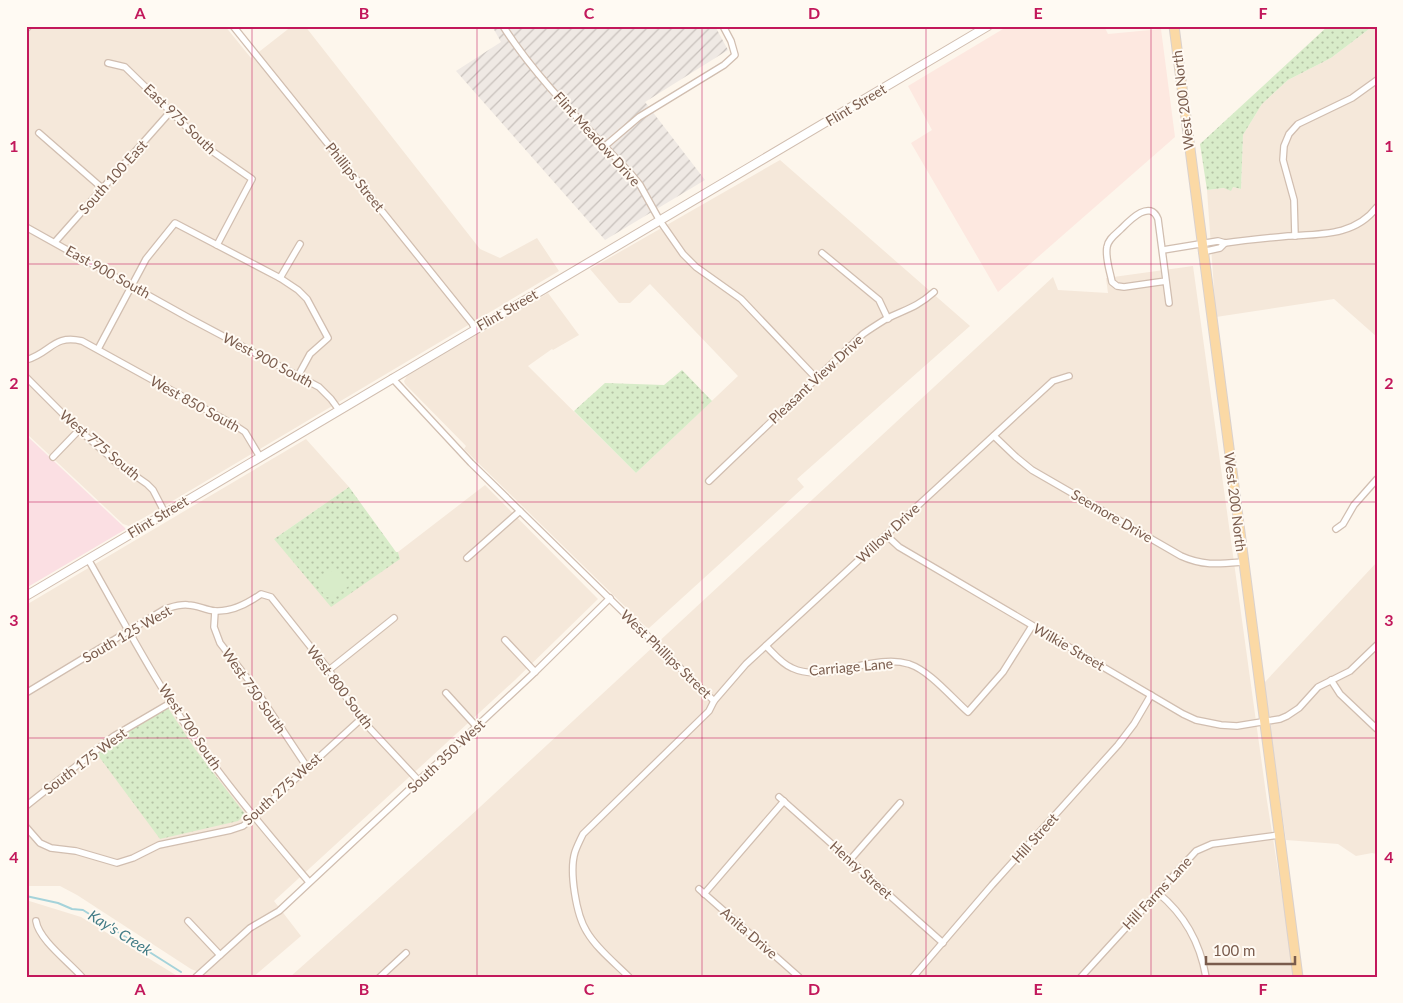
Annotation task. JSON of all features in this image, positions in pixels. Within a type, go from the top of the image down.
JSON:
[{"type":"main road","name":"West 200 North","points":[[1174,26],[1298,977]]},
{"type":"street","points":[[26,29],[29,26]]},
{"type":"street","name":"Phillips Street","points":[[233,26],[475,329]]},
{"type":"street","name":"Flint Meadow Drive","points":[[503,26],[512,41],[539,75],[640,186],[660,221],[683,254],[696,267],[741,299],[816,378]]},
{"type":"street","points":[[605,146],[639,117],[724,65],[735,55],[731,41],[723,26]]},
{"type":"street","name":"Flint Street","points":[[26,596],[988,26]]},
{"type":"street","name":"East 975 South","points":[[108,63],[125,67],[209,149],[252,179],[217,245]]},
{"type":"street","points":[[1295,236],[1294,200],[1283,160],[1284,146],[1289,134],[1298,124],[1352,98],[1377,80]]},
{"type":"street","name":"South 100 East","points":[[54,242],[171,111]]},
{"type":"street","points":[[39,133],[102,188]]},
{"type":"street","points":[[1163,250],[1202,247],[1218,241],[1225,243],[1338,232],[1362,222],[1377,207]]},
{"type":"street","points":[[1166,281],[1124,287],[1114,285],[1112,282],[1106,253],[1108,242],[1131,219],[1141,212],[1151,211],[1156,214],[1158,219],[1169,303]]},
{"type":"street","points":[[98,349],[146,259],[176,223],[280,278],[298,290],[307,299],[328,338],[310,354],[298,376]]},
{"type":"street","name":"East 900 South","points":[[26,227],[189,318]]},
{"type":"street","points":[[280,278],[300,244]]},
{"type":"street","points":[[822,253],[879,300],[888,319]]},
{"type":"street","name":"Pleasant View Drive","points":[[709,480],[863,334],[923,302],[934,292]]},
{"type":"street","name":"West 900 South","points":[[189,318],[319,387],[339,410]]},
{"type":"street","name":"West 850 South","points":[[26,360],[36,357],[63,339],[71,338],[82,341],[245,432],[260,457]]},
{"type":"street","name":"Willow Drive","points":[[714,701],[746,664],[1053,381],[1070,376]]},
{"type":"street","name":"West Phillips Street","points":[[392,378],[471,463],[714,701],[709,710],[583,834],[575,854],[574,877],[580,915],[586,931],[597,946],[629,977]]},
{"type":"street","name":"West 775 South","points":[[27,379],[117,463],[147,484],[153,490],[165,513]]},
{"type":"street","points":[[53,457],[80,430]]},
{"type":"street","name":"Seemore Drive","points":[[994,436],[1032,470],[1180,556],[1194,562],[1213,565],[1243,562]]},
{"type":"street","points":[[1336,529],[1343,524],[1354,505],[1377,479]]},
{"type":"street","points":[[467,558],[520,511]]},
{"type":"street","name":"Wilkie Street","points":[[886,535],[899,548],[1183,714],[1208,724],[1237,726],[1264,723],[1287,716],[1318,688],[1350,671],[1377,645]]},
{"type":"street","name":"West 700 South","points":[[88,560],[199,744],[254,816],[309,882]]},
{"type":"street","name":"South 125 West","points":[[26,693],[130,632],[165,609],[177,605],[188,605],[215,611],[233,609],[261,594]]},
{"type":"street","name":"West 800 South","points":[[261,594],[271,597],[329,670],[361,719],[419,781]]},
{"type":"street","name":"South 350 West","points":[[196,977],[250,928],[279,911],[536,672],[610,598]]},
{"type":"street","name":"West 750 South","points":[[215,611],[214,627],[220,644],[254,687],[307,767]]},
{"type":"street","points":[[329,670],[394,618]]},
{"type":"street","name":"Carriage Lane","points":[[766,646],[781,662],[803,672],[819,672],[884,662],[898,662],[910,665],[924,672],[968,712],[1003,672],[1032,626]]},
{"type":"street","points":[[504,640],[536,672]]},
{"type":"street","points":[[1332,680],[1340,694],[1377,729]]},
{"type":"street","points":[[446,693],[477,727]]},
{"type":"street","name":"Hill Street","points":[[913,977],[992,885],[1118,745],[1134,724],[1151,695]]},
{"type":"street","name":"South 175 West","points":[[26,806],[114,736],[172,702]]},
{"type":"street","name":"South 275 West","points":[[26,827],[40,843],[51,848],[76,851],[117,863],[133,858],[159,845],[231,830],[243,826],[361,719]]},
{"type":"street","name":"Henry Street","points":[[779,797],[943,943]]},
{"type":"street","points":[[704,894],[784,802]]},
{"type":"street","points":[[850,860],[900,803]]},
{"type":"street","name":"Hill Farms Lane","points":[[1081,977],[1191,856],[1204,846],[1279,835]]},
{"type":"street","name":"Anita Drive","points":[[698,889],[799,977]]},
{"type":"street","points":[[1158,893],[1176,910],[1193,934],[1200,948],[1206,977]]},
{"type":"street","points":[[36,921],[42,935],[82,977]]},
{"type":"street","points":[[188,921],[220,955]]},
{"type":"street","points":[[380,977],[406,953]]},
{"type":"shaded area","points":[[26,26],[225,26],[251,58],[292,26],[305,26],[480,249],[500,258],[537,238],[559,271],[154,512],[129,526],[123,524],[26,433]]},
{"type":"shaded area","points":[[492,26],[715,26],[728,50],[645,102],[705,180],[605,240],[456,71],[501,42]]},
{"type":"shaded area","points":[[1008,26],[1104,26],[1108,34],[1161,29],[1175,137],[998,292],[911,143],[932,130],[908,86]]},
{"type":"shaded area","points":[[1373,26],[1377,26],[1377,337],[1334,299],[1216,317],[1207,190],[1233,187],[1241,189],[1243,135],[1262,104],[1288,80],[1331,58]]},
{"type":"shaded area","points":[[780,160],[970,326],[797,479],[804,487],[648,629],[464,449],[466,446],[404,381],[407,376],[548,293],[579,335],[552,349],[528,366],[636,473],[738,376],[650,284],[630,303],[619,303],[590,269]]},
{"type":"shaded area","points":[[1193,266],[1267,801],[1295,977],[290,977],[467,819],[1053,277],[1058,290],[1108,293],[1106,278]]},
{"type":"shaded area","points":[[26,435],[126,529],[26,588]]},
{"type":"shaded area","points":[[306,439],[349,487],[274,539],[400,559],[398,552],[485,485],[598,599],[515,680],[274,901],[301,936],[253,977],[211,977],[191,969],[60,886],[26,886],[26,605]]},
{"type":"shaded area","points":[[1377,562],[1377,854],[1356,856],[1338,844],[1286,840],[1264,683]]},
{"type":"shaded area","points":[[26,900],[81,917],[179,977],[26,977]]},
{"type":"green space","points":[[1328,26],[1373,26],[1331,58],[1288,80],[1262,104],[1243,135],[1241,189],[1233,187],[1231,191],[1224,188],[1207,190],[1200,144]]},
{"type":"green space","points":[[682,370],[712,401],[636,473],[574,411],[605,383],[664,385]]},
{"type":"green space","points":[[349,487],[396,552],[398,552],[400,559],[331,607],[274,539]]},
{"type":"green space","points":[[336,568],[350,585],[333,598],[326,597],[316,583]]},
{"type":"green space","points":[[168,708],[195,749],[245,814],[238,821],[160,839],[97,754],[118,738]]},
{"type":"waterway","name":"Kay's Creek","points":[[26,896],[58,903],[72,909],[83,910],[181,972]]}]
